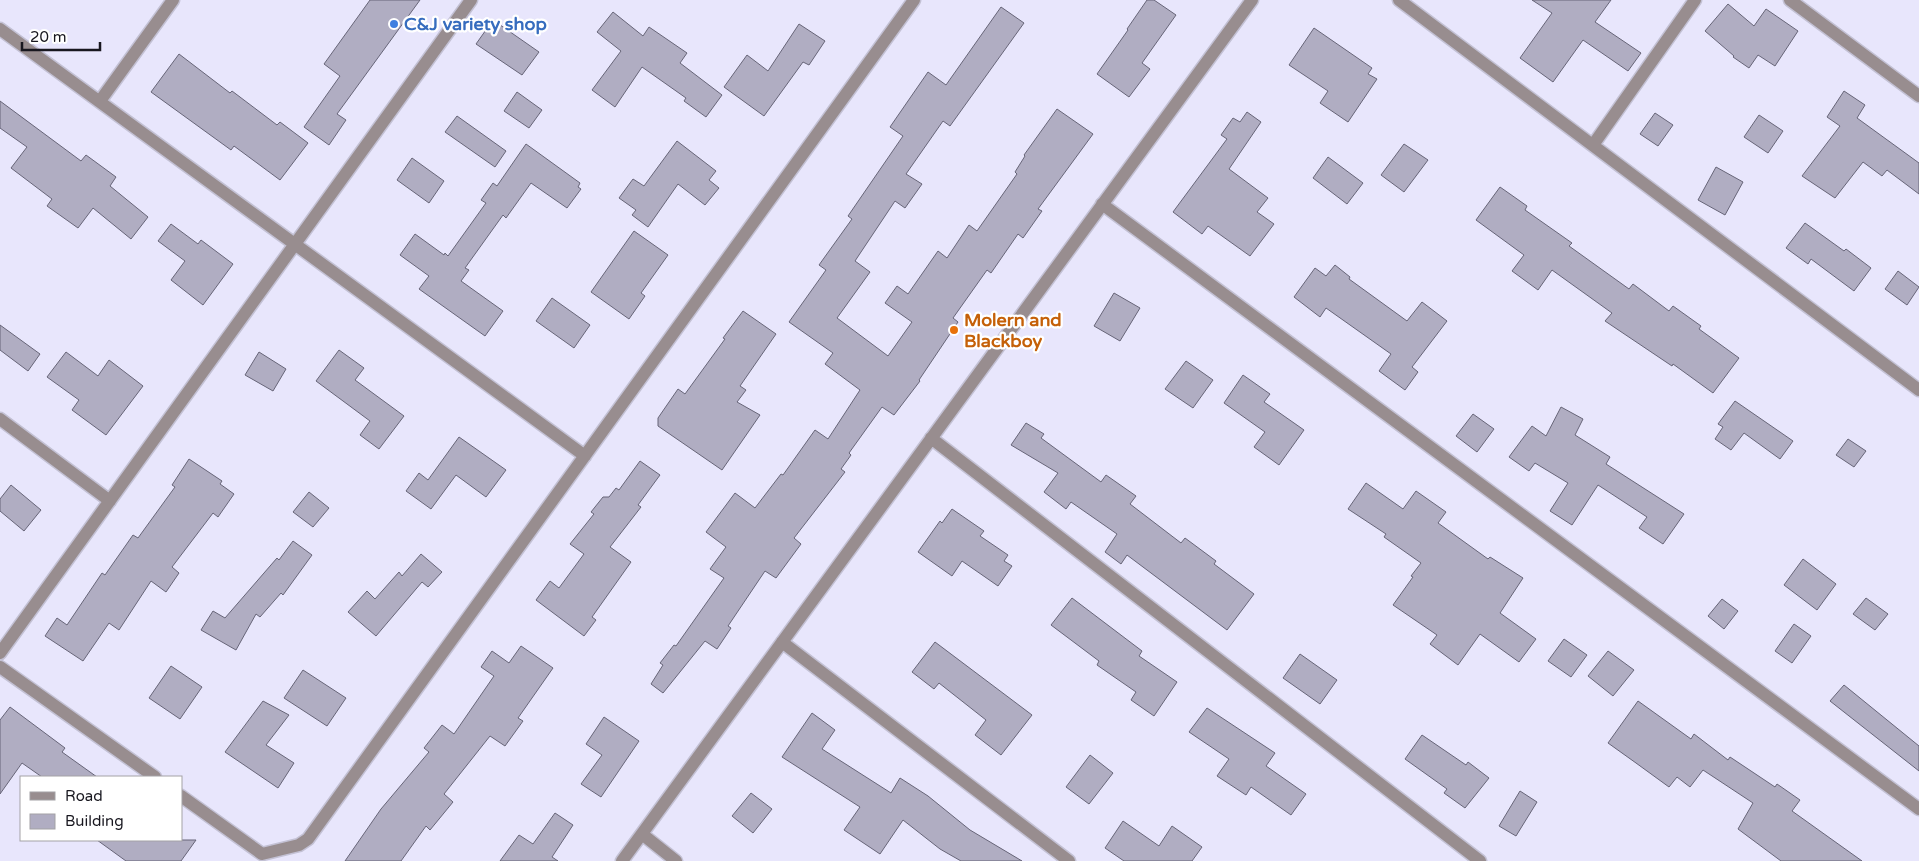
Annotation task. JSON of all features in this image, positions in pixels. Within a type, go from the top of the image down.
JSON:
[{"type":"street","points":[[100,102],[173,0]]},
{"type":"street","points":[[0,653],[471,0]]},
{"type":"street","points":[[182,797],[262,854],[299,845],[308,839],[914,0]]},
{"type":"street","points":[[622,861],[1252,0]]},
{"type":"street","points":[[1399,0],[1919,390]]},
{"type":"street","points":[[1592,145],[1695,0]]},
{"type":"street","points":[[1790,0],[1919,96]]},
{"type":"street","points":[[0,28],[585,456]]},
{"type":"street","points":[[1102,204],[1919,808]]},
{"type":"street","points":[[0,419],[110,501]]},
{"type":"street","points":[[932,438],[1480,861]]},
{"type":"street","points":[[782,642],[1069,861]]},
{"type":"street","points":[[0,667],[154,776]]},
{"type":"street","points":[[642,834],[676,861]]},
{"type":"building","points":[[370,0],[420,0],[337,114],[346,120],[329,145],[304,127],[340,76],[324,64]]},
{"type":"building","points":[[1147,0],[1154,0],[1176,15],[1142,63],[1150,69],[1129,97],[1097,74]]},
{"type":"building","points":[[1532,0],[1611,0],[1595,22],[1641,53],[1628,71],[1583,40],[1553,82],[1520,58],[1552,13]]},
{"type":"building","points":[[1728,4],[1754,26],[1766,9],[1798,31],[1775,66],[1758,55],[1749,68],[1733,57],[1705,31]]},
{"type":"building","points":[[1001,7],[1024,23],[950,126],[943,121],[906,174],[922,184],[905,208],[895,201],[855,261],[870,272],[837,318],[888,356],[912,322],[885,303],[897,286],[908,294],[938,251],[947,258],[969,225],[977,231],[1017,174],[1015,172],[1024,155],[1057,109],[1093,134],[1038,209],[1042,211],[1023,238],[1018,234],[991,273],[987,270],[953,318],[958,322],[920,381],[894,415],[882,407],[849,453],[851,455],[841,469],[845,472],[794,538],[801,544],[776,578],[765,571],[728,626],[731,628],[717,649],[705,641],[663,693],[651,684],[663,665],[660,663],[674,645],[676,646],[724,578],[710,569],[726,547],[706,532],[735,493],[755,508],[781,474],[783,475],[815,430],[828,439],[860,390],[825,364],[833,353],[789,322],[826,270],[819,265],[852,219],[848,216],[903,136],[890,127],[928,72],[946,85]]},
{"type":"building","points":[[613,12],[643,36],[649,27],[687,53],[680,63],[722,95],[706,117],[684,101],[686,98],[642,67],[615,107],[592,90],[621,51],[597,32]]},
{"type":"building","points":[[493,20],[539,52],[522,75],[476,44]]},
{"type":"building","points":[[799,24],[825,41],[809,65],[803,62],[764,116],[724,87],[747,55],[768,71]]},
{"type":"building","points":[[1314,28],[1372,68],[1368,74],[1377,79],[1348,122],[1320,103],[1328,91],[1289,65]]},
{"type":"building","points":[[179,54],[230,93],[232,91],[277,125],[280,122],[308,143],[280,180],[234,146],[231,150],[151,92]]},
{"type":"building","points":[[1844,91],[1865,105],[1857,118],[1919,163],[1919,194],[1887,170],[1882,176],[1863,162],[1835,198],[1802,176],[1840,126],[1827,117]]},
{"type":"building","points":[[517,92],[542,110],[529,128],[504,111]]},
{"type":"building","points":[[0,101],[81,161],[86,155],[116,177],[110,186],[148,217],[131,239],[93,208],[78,228],[47,206],[52,199],[11,168],[27,147],[0,128]]},
{"type":"building","points":[[1247,112],[1261,122],[1229,169],[1268,198],[1257,212],[1274,224],[1250,256],[1208,226],[1202,234],[1173,212],[1227,139],[1221,135],[1233,118],[1240,122]]},
{"type":"building","points":[[1655,113],[1673,125],[1658,146],[1640,134]]},
{"type":"building","points":[[1759,115],[1783,131],[1768,153],[1744,137]]},
{"type":"building","points":[[457,116],[506,151],[495,167],[445,132]]},
{"type":"building","points":[[677,141],[716,171],[709,180],[719,188],[705,205],[678,184],[648,227],[632,215],[636,210],[619,198],[633,179],[644,186]]},
{"type":"building","points":[[526,144],[580,183],[578,187],[581,189],[567,208],[531,183],[506,218],[503,215],[465,268],[469,270],[461,281],[503,311],[485,336],[419,289],[429,276],[400,255],[415,234],[448,256],[486,203],[481,200],[493,183],[497,186]]},
{"type":"building","points":[[1404,144],[1428,160],[1404,192],[1381,175]]},
{"type":"building","points":[[1328,157],[1363,183],[1347,204],[1313,178]]},
{"type":"building","points":[[412,158],[444,181],[429,203],[397,180]]},
{"type":"building","points":[[1716,167],[1743,182],[1725,215],[1698,200]]},
{"type":"building","points":[[1500,187],[1527,206],[1525,210],[1572,243],[1569,246],[1629,289],[1633,284],[1669,311],[1673,306],[1701,326],[1699,329],[1739,358],[1713,393],[1673,364],[1672,366],[1605,321],[1612,313],[1552,270],[1538,290],[1512,271],[1524,255],[1476,220]]},
{"type":"building","points":[[1805,223],[1844,251],[1846,249],[1871,268],[1854,291],[1811,259],[1808,264],[1786,248]]},
{"type":"building","points":[[171,224],[198,244],[201,240],[233,264],[203,305],[171,280],[185,261],[158,241]]},
{"type":"building","points":[[634,231],[668,255],[641,293],[645,296],[629,319],[591,292]]},
{"type":"building","points":[[1335,265],[1350,277],[1349,279],[1407,321],[1422,302],[1447,321],[1412,367],[1418,372],[1405,390],[1379,371],[1391,354],[1326,308],[1320,317],[1294,297],[1315,268],[1326,276]]},
{"type":"building","points":[[1898,271],[1919,287],[1907,305],[1885,289]]},
{"type":"building","points":[[1114,293],[1140,308],[1120,341],[1094,326]]},
{"type":"building","points":[[552,298],[590,325],[574,348],[536,321]]},
{"type":"building","points":[[743,311],[776,334],[740,386],[746,390],[737,402],[760,415],[722,470],[658,426],[658,418],[678,389],[685,394]]},
{"type":"building","points":[[0,325],[40,354],[28,371],[0,350]]},
{"type":"building","points":[[339,350],[364,368],[355,380],[404,416],[379,449],[360,435],[370,421],[316,381]]},
{"type":"building","points":[[66,352],[98,376],[109,360],[143,386],[106,435],[72,410],[79,400],[47,377]]},
{"type":"building","points":[[259,352],[286,369],[273,391],[245,375]]},
{"type":"building","points":[[1186,361],[1213,380],[1193,408],[1165,389]]},
{"type":"building","points":[[1243,375],[1270,394],[1264,402],[1304,430],[1279,465],[1254,447],[1265,432],[1224,403]]},
{"type":"building","points":[[1735,401],[1793,441],[1780,459],[1744,433],[1731,450],[1715,439],[1723,427],[1718,424]]},
{"type":"building","points":[[1561,407],[1583,419],[1575,435],[1610,457],[1606,464],[1684,514],[1663,544],[1639,528],[1647,517],[1598,485],[1572,525],[1550,511],[1568,483],[1535,463],[1529,471],[1509,457],[1532,426],[1546,436]]},
{"type":"building","points":[[1473,414],[1494,429],[1477,452],[1456,436]]},
{"type":"building","points":[[1026,423],[1044,434],[1041,438],[1101,482],[1106,475],[1136,496],[1130,504],[1181,543],[1185,538],[1216,561],[1214,564],[1254,594],[1227,630],[1127,555],[1121,564],[1105,552],[1117,534],[1071,502],[1066,509],[1044,492],[1058,473],[1011,445]]},
{"type":"building","points":[[459,437],[506,470],[486,497],[456,475],[431,509],[406,491],[419,473],[428,480]]},
{"type":"building","points":[[1848,439],[1866,451],[1854,467],[1836,455]]},
{"type":"building","points":[[189,459],[222,481],[220,484],[234,494],[218,517],[213,513],[172,567],[179,573],[166,592],[151,581],[119,630],[109,623],[83,661],[45,636],[57,618],[67,625],[102,573],[105,575],[133,535],[138,538],[175,487],[172,485]]},
{"type":"building","points":[[640,461],[660,475],[638,505],[641,507],[610,547],[631,562],[592,617],[596,620],[584,636],[536,600],[550,581],[559,588],[584,554],[570,544],[594,514],[591,512],[603,497],[609,497],[616,488],[619,490]]},
{"type":"building","points":[[1366,483],[1403,509],[1416,491],[1446,512],[1438,523],[1488,559],[1490,557],[1523,578],[1500,613],[1536,639],[1519,662],[1480,634],[1458,665],[1430,644],[1437,635],[1393,605],[1421,563],[1384,537],[1386,534],[1348,509]]},
{"type":"building","points":[[11,485],[41,510],[24,531],[0,511],[0,499]]},
{"type":"building","points":[[309,492],[329,508],[313,527],[293,512]]},
{"type":"building","points":[[952,509],[984,531],[980,536],[1008,555],[1004,561],[1012,566],[998,586],[962,561],[952,576],[918,552],[940,521],[942,523]]},
{"type":"building","points":[[293,541],[312,555],[283,595],[281,593],[260,617],[256,614],[236,650],[201,630],[213,611],[225,618],[277,558],[279,560]]},
{"type":"building","points":[[421,554],[442,572],[428,587],[422,582],[376,636],[348,612],[367,591],[375,599],[399,572],[402,576]]},
{"type":"building","points":[[1803,559],[1836,584],[1817,610],[1784,585]]},
{"type":"building","points":[[1072,598],[1142,651],[1139,656],[1177,682],[1154,716],[1131,700],[1136,692],[1097,665],[1099,661],[1051,625]]},
{"type":"building","points":[[1866,598],[1888,614],[1875,630],[1853,614]]},
{"type":"building","points":[[1722,599],[1738,611],[1724,629],[1708,616]]},
{"type":"building","points":[[1794,624],[1811,636],[1792,663],[1775,651]]},
{"type":"building","points":[[1564,639],[1587,655],[1571,677],[1548,661]]},
{"type":"building","points":[[935,642],[1032,715],[1001,755],[975,735],[986,720],[939,683],[934,689],[912,672]]},
{"type":"building","points":[[521,646],[553,668],[518,718],[523,721],[505,746],[490,736],[444,794],[453,802],[430,830],[426,826],[401,861],[345,861],[381,809],[429,752],[424,748],[442,725],[454,734],[494,676],[481,667],[492,651],[509,663]]},
{"type":"building","points":[[1608,651],[1634,670],[1613,696],[1588,676]]},
{"type":"building","points":[[1300,654],[1337,680],[1320,704],[1283,678]]},
{"type":"building","points":[[171,666],[202,687],[180,719],[149,698]]},
{"type":"building","points":[[303,670],[346,698],[327,726],[284,698]]},
{"type":"building","points":[[1844,685],[1919,746],[1919,771],[1830,701]]},
{"type":"building","points":[[263,701],[289,715],[266,745],[294,763],[278,788],[225,752]]},
{"type":"building","points":[[1638,701],[1691,739],[1694,734],[1728,760],[1730,757],[1775,787],[1777,784],[1800,800],[1792,811],[1862,861],[1781,861],[1738,829],[1753,803],[1703,770],[1690,787],[1677,777],[1669,787],[1608,743]]},
{"type":"building","points":[[10,707],[65,748],[62,752],[96,776],[41,776],[22,763],[0,794],[0,720]]},
{"type":"building","points":[[1207,708],[1275,753],[1266,766],[1306,794],[1291,815],[1251,787],[1246,795],[1217,776],[1229,759],[1189,732]]},
{"type":"building","points":[[812,713],[835,730],[822,749],[891,793],[900,778],[928,796],[970,830],[1022,861],[961,861],[940,849],[903,820],[880,854],[844,830],[860,807],[782,757]]},
{"type":"building","points":[[604,717],[639,741],[601,797],[581,784],[602,755],[586,744]]},
{"type":"building","points":[[1422,735],[1466,765],[1468,762],[1489,778],[1465,808],[1444,793],[1447,789],[1405,759]]},
{"type":"building","points":[[1090,755],[1113,773],[1089,804],[1066,787]]},
{"type":"building","points":[[1520,791],[1537,802],[1516,836],[1499,826]]},
{"type":"building","points":[[751,793],[772,809],[753,833],[732,816]]},
{"type":"building","points":[[555,813],[573,825],[552,857],[558,861],[500,861],[519,835],[533,844]]},
{"type":"building","points":[[1123,821],[1159,846],[1172,826],[1202,847],[1192,861],[1124,861],[1105,848]]},
{"type":"building","points":[[196,840],[181,861],[126,861],[98,841]]},
{"type":"place","name":"C&J variety shop","points":[[394,24]]},
{"type":"place","name":"Molern and Blackboy","points":[[954,330]]}]
